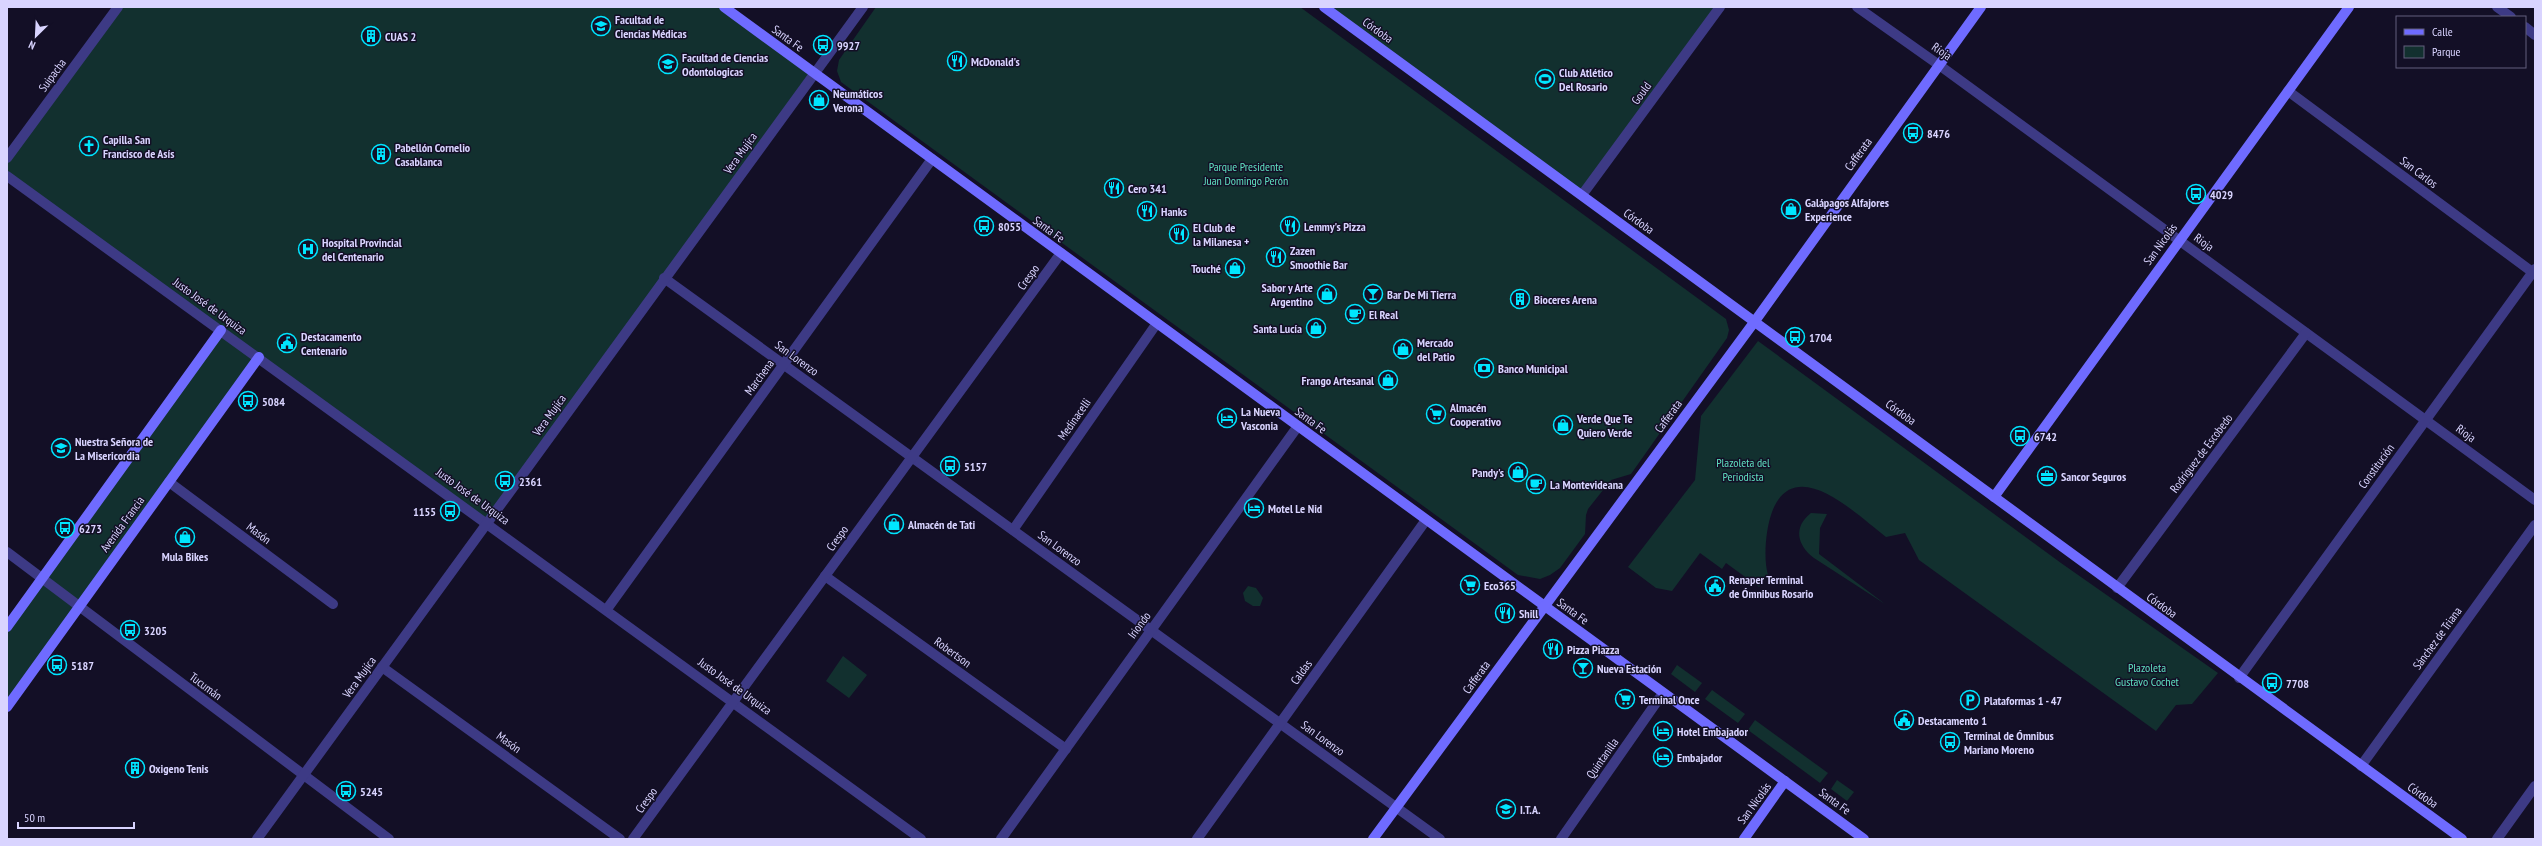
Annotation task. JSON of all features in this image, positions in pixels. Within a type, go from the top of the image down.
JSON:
[{"type":"main road","name":"Santa Fe","points":[[724,7],[1864,839]]},
{"type":"main road","name":"Córdoba","points":[[1324,7],[1755,321],[2239,678],[2462,839]]},
{"type":"main road","name":"Cafferata","points":[[1373,839],[1755,321],[1981,7]]},
{"type":"main road","name":"San Nicolás","points":[[1994,497],[2178,240],[2349,7]]},
{"type":"main road","points":[[7,627],[221,330]]},
{"type":"main road","name":"Avenida Francia","points":[[7,707],[258,357]]},
{"type":"main road","name":"San Nicolás","points":[[1744,839],[1785,781]]},
{"type":"street","name":"Suipacha","points":[[7,158],[118,7]]},
{"type":"street","name":"Vera Mujíca","points":[[257,839],[862,7]]},
{"type":"street","name":"Gould","points":[[1582,195],[1720,7]]},
{"type":"street","name":"Rioja","points":[[1857,7],[1939,65],[2535,500]]},
{"type":"street","points":[[2497,7],[2510,16]]},
{"type":"street","points":[[2526,28],[2535,35]]},
{"type":"street","name":"San Carlos","points":[[2288,91],[2534,272]]},
{"type":"street","name":"Marchena","points":[[607,609],[932,159]]},
{"type":"street","name":"Justo José de Urquiza","points":[[7,176],[488,522],[921,839]]},
{"type":"street","name":"Crespo","points":[[633,839],[1061,253]]},
{"type":"street","name":"Constitución","points":[[2239,678],[2534,272]]},
{"type":"street","name":"San Lorenzo","points":[[664,278],[1440,839]]},
{"type":"street","name":"Medinacelli","points":[[1012,530],[1157,324]]},
{"type":"street","name":"Rodríguez de Escobedo","points":[[2117,588],[2306,333]]},
{"type":"street","name":"Iriondo","points":[[1001,839],[1298,426]]},
{"type":"street","name":"Masón","points":[[169,482],[333,604]]},
{"type":"street","name":"Caldas","points":[[1198,839],[1426,520]]},
{"type":"street","name":"Sánchez de Triana","points":[[2361,766],[2535,525]]},
{"type":"street","name":"Tucumán","points":[[7,552],[303,776],[389,839]]},
{"type":"street","name":"Robertson","points":[[825,576],[1066,749]]},
{"type":"street","name":"Masón","points":[[382,667],[620,839]]},
{"type":"street","name":"Quintanilla","points":[[1561,839],[1663,693]]},
{"type":"street","points":[[2496,839],[2535,786]]},
{"type":"green space","points":[[118,7],[724,7],[814,73],[488,522],[258,357],[7,707],[7,627],[221,330],[7,176],[7,158]]},
{"type":"green space","name":"Parque Presidente Juan Domingo Perón","points":[[876,7],[1300,7],[1726,319],[1729,330],[1727,338],[1631,474],[1611,480],[1588,509],[1586,515],[1585,534],[1560,568],[1550,575],[1540,579],[1518,575],[841,82],[837,71],[839,60]]},
{"type":"green space","name":"Club Atlético Del Rosario","points":[[1324,7],[1720,7],[1582,195]]},
{"type":"green space","name":"Plazoleta Gustavo Cochet","points":[[1758,341],[2061,563],[2218,673],[2192,704],[2176,705],[2156,731],[1919,560],[1905,533],[1886,537],[1843,504],[1827,494],[1811,488],[1795,488],[1782,495],[1772,512],[1768,526],[1766,543],[1766,568],[1768,575],[1759,587],[1726,563],[1722,569],[1700,553],[1672,591],[1656,588],[1628,567],[1695,480],[1701,416]]},
{"type":"green space","points":[[1811,513],[1827,514],[1820,528],[1819,554],[1885,604],[1808,553],[1799,536],[1801,524]]},
{"type":"green space","points":[[1248,586],[1256,588],[1263,598],[1260,606],[1253,606],[1245,601],[1243,593]]},
{"type":"green space","points":[[843,656],[867,675],[849,698],[826,681]]},
{"type":"green space","points":[[1677,665],[1702,683],[1695,692],[1671,674]]},
{"type":"green space","points":[[1712,690],[1745,714],[1738,723],[1705,699]]},
{"type":"green space","points":[[1755,720],[1828,773],[1820,783],[1748,730]]},
{"type":"green space","points":[[1837,780],[1854,792],[1847,801],[1831,789]]},
{"type":"place","name":"Facultad de Ciencias Médicas","points":[[601,26]]},
{"type":"place","name":"CUAS 2","points":[[371,36]]},
{"type":"place","name":"9927","points":[[823,45]]},
{"type":"place","name":"McDonald's","points":[[957,61]]},
{"type":"place","name":"Facultad de Ciencias Odontologicas","points":[[668,64]]},
{"type":"place","name":"Club Atlético Del Rosario","points":[[1545,79]]},
{"type":"place","name":"Neumáticos Verona","points":[[819,100]]},
{"type":"place","name":"8476","points":[[1913,133]]},
{"type":"place","name":"Capilla San Francisco de Asís","points":[[89,146]]},
{"type":"place","name":"Pabellón Cornelio Casablanca","points":[[381,154]]},
{"type":"place","name":"Cero 341","points":[[1114,188]]},
{"type":"place","name":"4029","points":[[2196,194]]},
{"type":"place","name":"Galápagos Alfajores Experience","points":[[1791,209]]},
{"type":"place","name":"Hanks","points":[[1147,211]]},
{"type":"place","name":"8055","points":[[984,226]]},
{"type":"place","name":"Lemmy's Pizza","points":[[1290,226]]},
{"type":"place","name":"El Club de la Milanesa +","points":[[1179,234]]},
{"type":"place","name":"Hospital Provincial del Centenario","points":[[308,249]]},
{"type":"place","name":"Zazen Smoothie Bar","points":[[1276,257]]},
{"type":"place","name":"Touché","points":[[1235,268]]},
{"type":"place","name":"Sabor y Arte Argentino","points":[[1327,294]]},
{"type":"place","name":"Bar De Mi Tierra","points":[[1373,294]]},
{"type":"place","name":"Bioceres Arena","points":[[1520,299]]},
{"type":"place","name":"El Real","points":[[1355,314]]},
{"type":"place","name":"Santa Lucía","points":[[1316,328]]},
{"type":"place","name":"1704","points":[[1795,337]]},
{"type":"place","name":"Destacamento Centenario","points":[[287,343]]},
{"type":"place","name":"Mercado del Patio","points":[[1403,349]]},
{"type":"place","name":"Banco Municipal","points":[[1484,368]]},
{"type":"place","name":"Frango Artesanal","points":[[1388,380]]},
{"type":"place","name":"5084","points":[[248,401]]},
{"type":"place","name":"Almacén Cooperativo","points":[[1436,414]]},
{"type":"place","name":"La Nueva Vasconia","points":[[1227,418]]},
{"type":"place","name":"Verde Que Te Quiero Verde","points":[[1563,425]]},
{"type":"place","name":"6742","points":[[2020,436]]},
{"type":"place","name":"Nuestra Señora de La Misericordia","points":[[61,448]]},
{"type":"place","name":"5157","points":[[950,466]]},
{"type":"place","name":"Pandy's","points":[[1518,472]]},
{"type":"place","name":"Sancor Seguros","points":[[2047,476]]},
{"type":"place","name":"2361","points":[[505,481]]},
{"type":"place","name":"La Montevideana","points":[[1536,484]]},
{"type":"place","name":"Motel Le Nid","points":[[1254,508]]},
{"type":"place","name":"1155","points":[[450,511]]},
{"type":"place","name":"Almacén de Tati","points":[[894,524]]},
{"type":"place","name":"6273","points":[[65,528]]},
{"type":"place","name":"Mula Bikes","points":[[185,537]]},
{"type":"place","name":"Eco365","points":[[1470,585]]},
{"type":"place","name":"Renaper Terminal de Ómnibus Rosario","points":[[1715,586]]},
{"type":"place","name":"Shill","points":[[1505,613]]},
{"type":"place","name":"3205","points":[[130,630]]},
{"type":"place","name":"Pizza Piazza","points":[[1553,649]]},
{"type":"place","name":"5187","points":[[57,665]]},
{"type":"place","name":"Nueva Estación","points":[[1583,668]]},
{"type":"place","name":"7708","points":[[2272,683]]},
{"type":"place","name":"Terminal Once","points":[[1625,699]]},
{"type":"place","name":"Plataformas 1 - 47","points":[[1970,700]]},
{"type":"place","name":"Destacamento 1","points":[[1904,720]]},
{"type":"place","name":"Hotel Embajador","points":[[1663,731]]},
{"type":"place","name":"Terminal de Ómnibus Mariano Moreno","points":[[1950,742]]},
{"type":"place","name":"Embajador","points":[[1663,757]]},
{"type":"place","name":"Oxigeno Tenis","points":[[135,768]]},
{"type":"place","name":"5245","points":[[346,791]]},
{"type":"place","name":"I.T.A.","points":[[1506,809]]},
{"type":"park label","name":"Plazoleta del Periodista","points":[[1743,469]]}]
